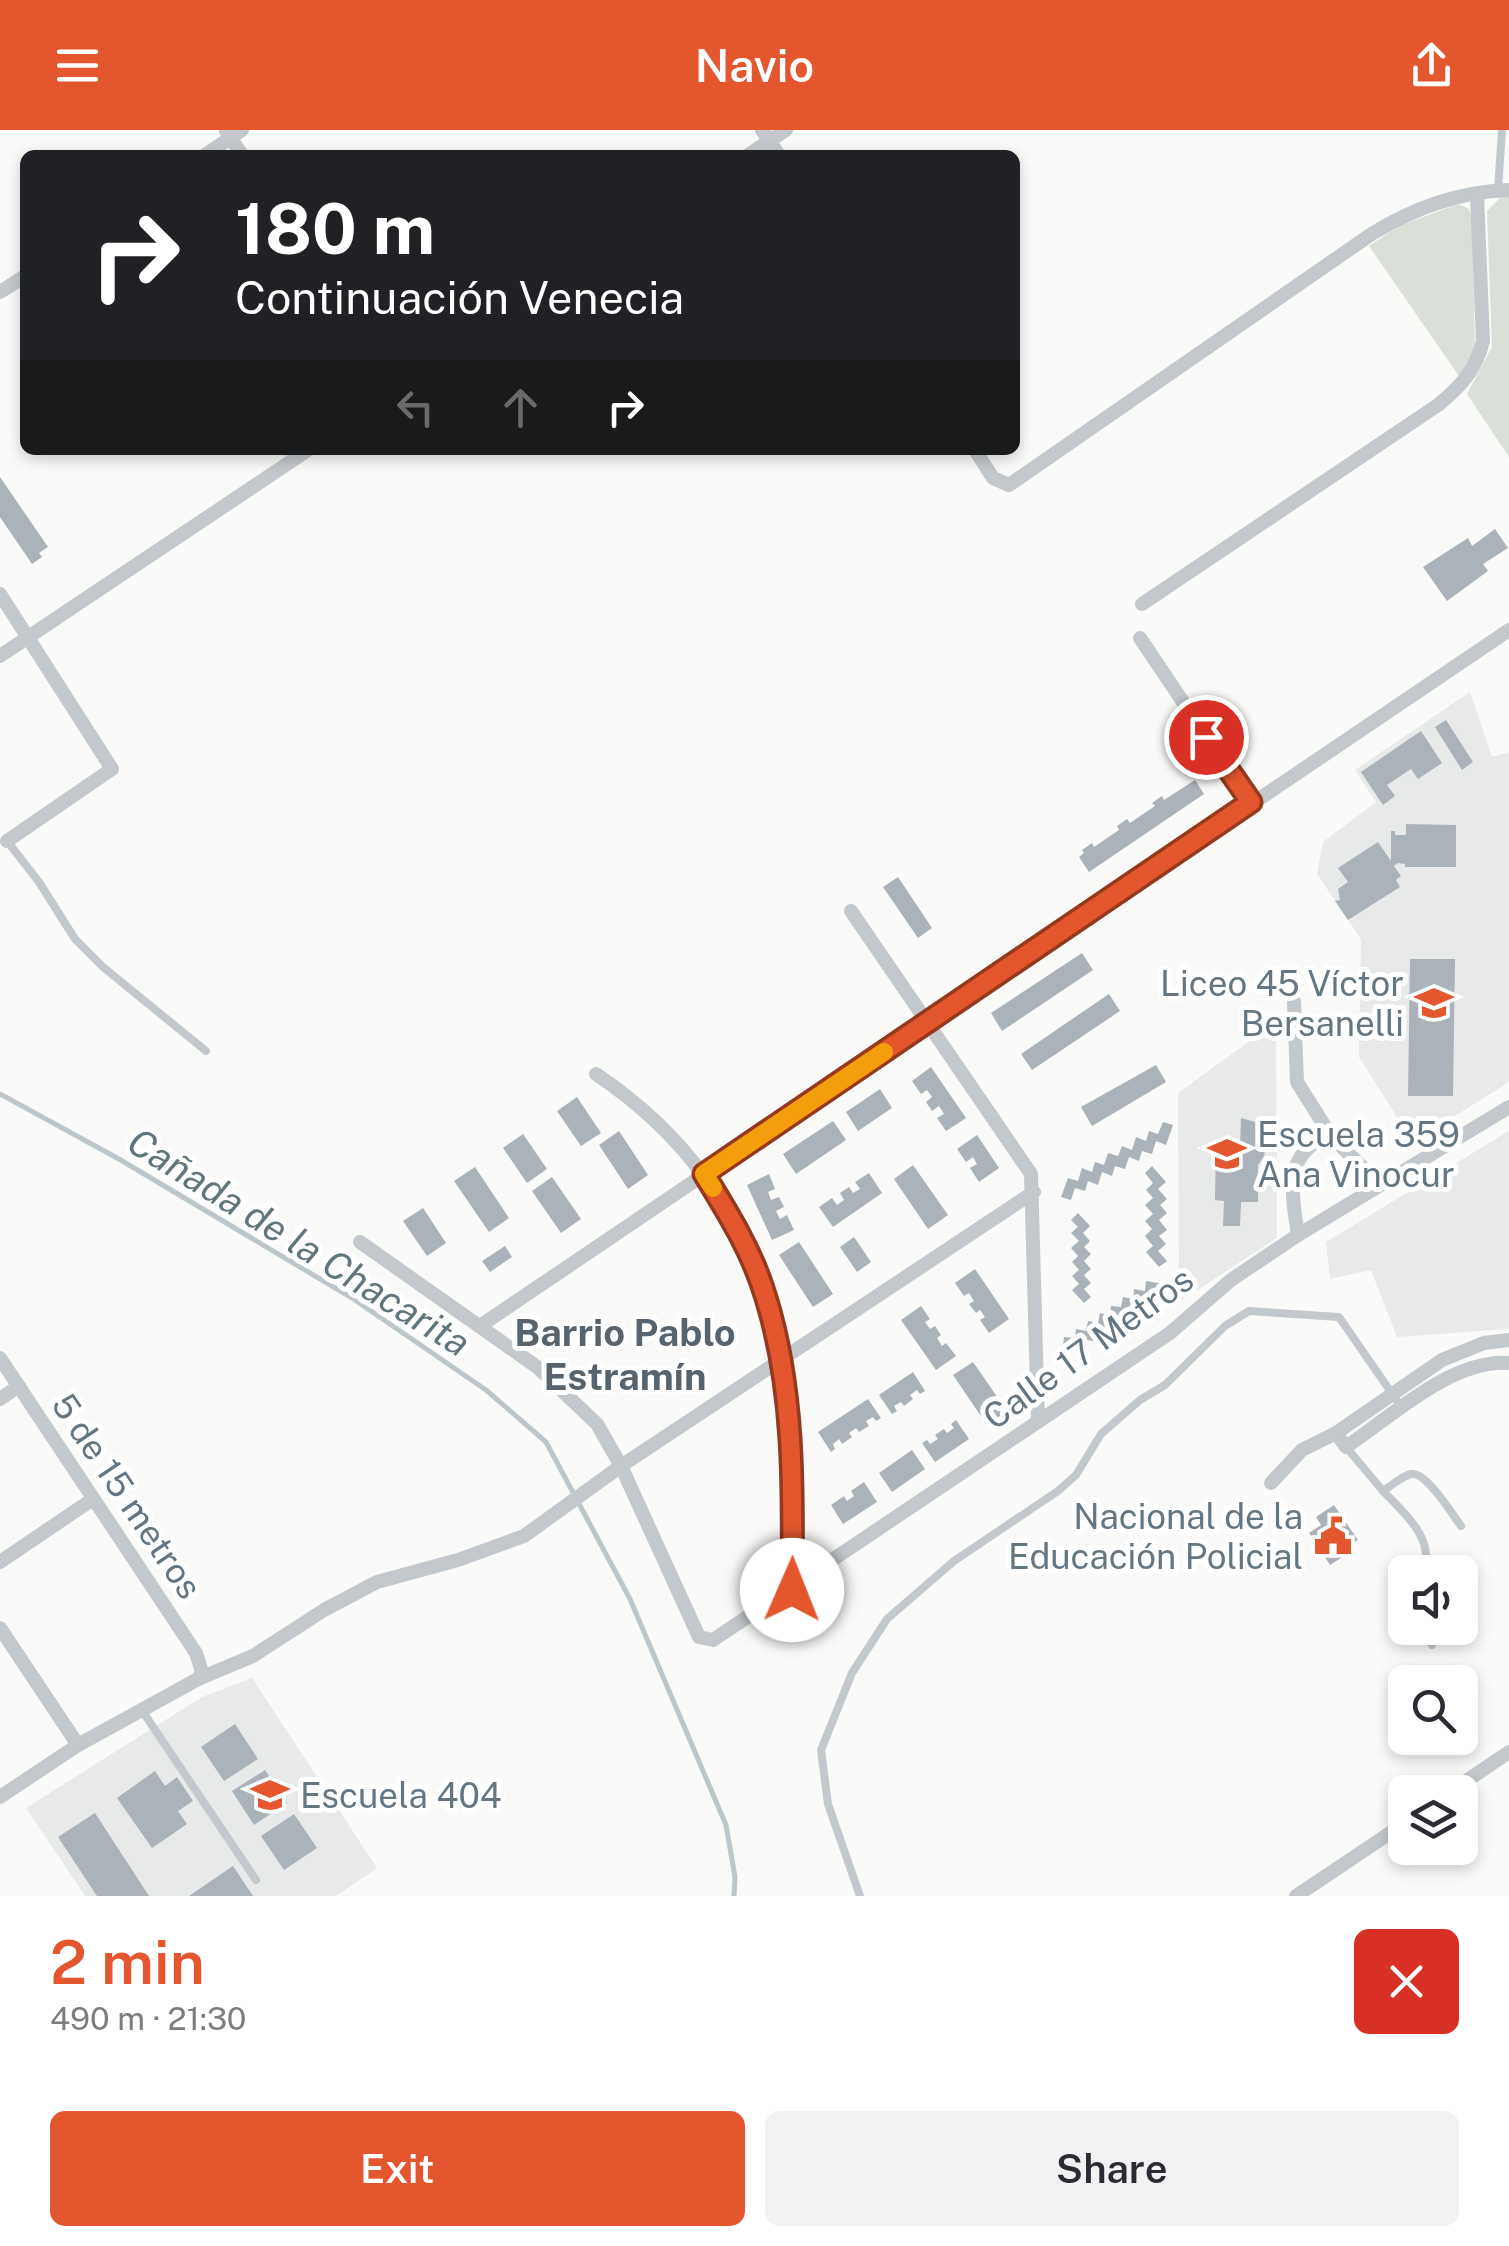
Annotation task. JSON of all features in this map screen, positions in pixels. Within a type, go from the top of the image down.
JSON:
[{"type":"street","points":[[766,136],[786,130]]},
{"type":"street","points":[[211,150],[233,133]]},
{"type":"street","points":[[977,455],[993,478],[1010,484],[1373,233],[1446,198],[1504,190]]},
{"type":"street","points":[[1142,604],[1438,405],[1470,375],[1479,360],[1483,341],[1476,194]]},
{"type":"street","points":[[0,656],[301,455]]},
{"type":"street","points":[[0,594],[112,769],[7,841]]},
{"type":"street","points":[[480,1326],[1509,630]]},
{"type":"street","points":[[1140,638],[1251,802]]},
{"type":"street","points":[[851,911],[1031,1174],[1038,1422]]},
{"type":"street","points":[[1294,1002],[1297,1082],[1330,1136],[1380,1185]]},
{"type":"street","points":[[596,1074],[649,1116],[704,1174],[735,1224],[766,1298],[781,1362],[791,1453],[792,1590]]},
{"type":"street","name":"Calle 17 Metros","points":[[622,1466],[699,1637],[713,1640],[1170,1332],[1231,1280],[1298,1235],[1509,1106]]},
{"type":"street","points":[[1298,1235],[1292,1192],[1295,1162],[1312,1143],[1330,1136]]},
{"type":"street","points":[[0,1797],[78,1745],[200,1673],[253,1656],[324,1610],[378,1582],[524,1536],[622,1466],[1034,1192]]},
{"type":"street","points":[[360,1242],[480,1326],[574,1399],[597,1424],[622,1466]]},
{"type":"street","points":[[1271,1483],[1302,1450],[1336,1433],[1442,1360],[1465,1349],[1509,1340]]},
{"type":"street","name":"5 de 15 metros","points":[[0,1358],[200,1673]]},
{"type":"street","points":[[1336,1433],[1346,1447],[1470,1367],[1509,1363]]},
{"type":"street","points":[[0,1399],[18,1386]]},
{"type":"street","points":[[0,1562],[93,1499]]},
{"type":"street","points":[[0,1628],[78,1745]]},
{"type":"street","points":[[1475,1775],[1509,1752]]},
{"type":"street","points":[[1296,1896],[1388,1834]]},
{"type":"lane","points":[[1502,130],[1504,190]]},
{"type":"lane","points":[[7,841],[40,882],[75,939],[102,967],[206,1051]]},
{"type":"lane","points":[[860,1896],[828,1804],[821,1750],[852,1674],[887,1619],[954,1561],[1058,1491],[1076,1474],[1102,1434],[1140,1400],[1165,1385],[1226,1326],[1249,1311],[1339,1318],[1402,1408]]},
{"type":"lane","points":[[1346,1447],[1416,1527],[1426,1555]]},
{"type":"lane","points":[[1383,1491],[1418,1474],[1427,1480],[1461,1526]]},
{"type":"lane","points":[[141,1709],[256,1880]]},
{"type":"shaded area","points":[[1501,197],[1509,197],[1509,457],[1467,394],[1492,347],[1487,211]]},
{"type":"shaded area","points":[[1458,204],[1469,209],[1472,218],[1475,343],[1473,355],[1459,376],[1369,246],[1399,226]]},
{"type":"shaded area","points":[[1470,692],[1492,757],[1509,752],[1509,1082],[1413,1142],[1359,1057],[1361,939],[1317,874],[1323,842],[1376,802],[1355,770]]},
{"type":"shaded area","name":"Escuela 359 Ana Vinocur","points":[[1276,1022],[1277,1238],[1179,1302],[1178,1093]]},
{"type":"shaded area","points":[[1509,1131],[1509,1329],[1397,1337],[1371,1270],[1330,1279],[1326,1242]]},
{"type":"shaded area","points":[[252,1678],[377,1868],[336,1896],[85,1896],[26,1808],[202,1697]]},
{"type":"building","points":[[0,477],[48,547],[32,564],[0,517]]},
{"type":"building","points":[[1495,529],[1508,548],[1483,564],[1488,571],[1447,601],[1423,567],[1468,538],[1472,546]]},
{"type":"building","points":[[1446,720],[1473,762],[1462,770],[1435,727]]},
{"type":"building","points":[[1421,731],[1442,763],[1418,779],[1411,769],[1387,785],[1395,796],[1383,805],[1361,772]]},
{"type":"building","points":[[1195,780],[1204,794],[1089,872],[1079,857],[1084,853],[1082,850],[1092,843],[1094,847],[1119,830],[1117,826],[1127,819],[1130,823],[1155,806],[1152,803],[1162,796],[1164,800]]},
{"type":"building","points":[[1406,824],[1456,825],[1456,867],[1405,867],[1398,863],[1394,866],[1401,876],[1396,880],[1400,887],[1348,920],[1335,901],[1340,900],[1338,889],[1348,882],[1338,868],[1378,842],[1391,861],[1391,831],[1406,835]]},
{"type":"building","points":[[898,877],[932,928],[918,938],[883,887]]},
{"type":"building","points":[[1082,953],[1093,970],[1002,1031],[991,1013]]},
{"type":"building","points":[[1410,959],[1455,959],[1453,1096],[1408,1096]]},
{"type":"building","points":[[1109,994],[1120,1011],[1032,1070],[1021,1054]]},
{"type":"building","points":[[1156,1065],[1166,1082],[1092,1126],[1081,1107]]},
{"type":"building","points":[[931,1067],[966,1118],[946,1131],[937,1118],[944,1114],[939,1106],[932,1111],[926,1102],[932,1097],[927,1090],[921,1094],[912,1081]]},
{"type":"building","points":[[880,1089],[892,1108],[858,1131],[846,1112]]},
{"type":"building","points":[[577,1097],[601,1133],[581,1146],[557,1111]]},
{"type":"building","points":[[1241,1118],[1259,1123],[1259,1137],[1267,1138],[1258,1165],[1258,1202],[1241,1202],[1240,1226],[1223,1226],[1224,1201],[1215,1200],[1216,1148],[1240,1148]]},
{"type":"building","points":[[833,1121],[846,1140],[796,1174],[783,1154]]},
{"type":"building","points":[[1163,1122],[1173,1125],[1166,1145],[1156,1141],[1152,1154],[1142,1151],[1139,1161],[1129,1157],[1125,1169],[1115,1166],[1112,1176],[1102,1172],[1098,1185],[1088,1181],[1085,1191],[1075,1188],[1071,1200],[1061,1197],[1068,1178],[1078,1181],[1082,1168],[1092,1172],[1095,1162],[1104,1165],[1108,1153],[1118,1156],[1122,1146],[1132,1150],[1136,1137],[1146,1141],[1149,1131],[1158,1134]]},
{"type":"building","points":[[619,1131],[648,1175],[628,1189],[599,1145]]},
{"type":"building","points":[[523,1134],[547,1169],[527,1183],[503,1148]]},
{"type":"building","points":[[977,1135],[999,1168],[979,1182],[970,1168],[977,1164],[973,1157],[966,1162],[957,1149]]},
{"type":"building","points":[[913,1165],[948,1215],[928,1229],[894,1179]]},
{"type":"building","points":[[1152,1166],[1166,1182],[1158,1189],[1167,1199],[1160,1205],[1167,1213],[1159,1220],[1167,1230],[1159,1236],[1166,1244],[1158,1251],[1167,1261],[1159,1267],[1146,1252],[1153,1246],[1145,1236],[1152,1229],[1145,1221],[1153,1214],[1145,1205],[1153,1198],[1146,1190],[1153,1183],[1145,1173]]},
{"type":"building","points":[[475,1167],[509,1218],[489,1232],[454,1181]]},
{"type":"building","points":[[869,1173],[882,1193],[833,1227],[819,1207],[832,1198],[837,1205],[844,1200],[840,1193],[849,1187],[853,1193],[860,1189],[855,1182]]},
{"type":"building","points":[[769,1174],[775,1189],[768,1192],[771,1200],[779,1197],[784,1207],[776,1211],[780,1219],[787,1215],[794,1230],[772,1240],[747,1185]]},
{"type":"building","points":[[552,1177],[581,1219],[561,1233],[532,1191]]},
{"type":"building","points":[[423,1208],[446,1243],[427,1256],[403,1221]]},
{"type":"building","points":[[1078,1213],[1090,1226],[1083,1233],[1090,1241],[1084,1247],[1091,1254],[1084,1261],[1091,1269],[1084,1275],[1091,1283],[1084,1289],[1091,1297],[1084,1303],[1072,1290],[1079,1284],[1072,1276],[1079,1270],[1072,1262],[1078,1256],[1071,1248],[1079,1241],[1071,1233],[1078,1227],[1071,1220]]},
{"type":"building","points":[[854,1237],[871,1262],[857,1272],[840,1247]]},
{"type":"building","points":[[799,1242],[833,1294],[813,1307],[779,1255]]},
{"type":"building","points":[[505,1246],[512,1257],[490,1272],[482,1261]]},
{"type":"building","points":[[975,1269],[1009,1319],[989,1333],[980,1320],[985,1317],[969,1304],[974,1301],[969,1293],[964,1296],[955,1283]]},
{"type":"building","points":[[1146,1281],[1164,1284],[1163,1293],[1153,1292],[1151,1301],[1140,1300],[1139,1310],[1128,1308],[1127,1317],[1117,1316],[1116,1325],[1105,1324],[1104,1333],[1094,1332],[1093,1341],[1082,1339],[1081,1349],[1063,1346],[1064,1337],[1075,1338],[1076,1329],[1086,1331],[1088,1321],[1098,1323],[1100,1313],[1110,1315],[1111,1306],[1121,1307],[1123,1297],[1133,1299],[1134,1289],[1145,1291]]},
{"type":"building","points":[[921,1306],[930,1319],[925,1322],[930,1329],[935,1326],[942,1346],[946,1343],[956,1356],[936,1370],[901,1320]]},
{"type":"building","points":[[973,1362],[1007,1411],[987,1425],[953,1375]]},
{"type":"building","points":[[913,1372],[925,1391],[920,1394],[917,1390],[904,1406],[901,1402],[894,1406],[897,1411],[892,1414],[879,1395]]},
{"type":"building","points":[[868,1399],[881,1418],[866,1421],[869,1426],[859,1432],[856,1428],[842,1444],[839,1439],[831,1452],[818,1432]]},
{"type":"building","points":[[956,1420],[969,1439],[935,1462],[922,1443],[938,1439],[935,1435],[944,1429],[947,1433]]},
{"type":"building","points":[[912,1450],[925,1469],[892,1492],[879,1473]]},
{"type":"building","points":[[864,1482],[877,1502],[843,1524],[831,1505],[844,1496],[847,1501],[854,1496],[851,1491]]},
{"type":"building","name":"Nacional de la Educación Policial","points":[[1334,1505],[1358,1540],[1340,1551],[1344,1556],[1330,1565],[1309,1533],[1321,1525],[1316,1517]]},
{"type":"building","points":[[235,1724],[258,1759],[224,1781],[201,1747]]},
{"type":"building","points":[[265,1770],[287,1803],[254,1825],[232,1791]]},
{"type":"building","points":[[155,1771],[165,1786],[177,1777],[193,1801],[178,1811],[187,1824],[152,1848],[117,1798]]},
{"type":"building","points":[[95,1813],[149,1896],[97,1896],[58,1837]]},
{"type":"building","points":[[294,1814],[317,1848],[284,1870],[261,1836]]},
{"type":"building","points":[[233,1866],[253,1896],[189,1896]]},
{"type":"waterway","name":"Cañada de la Chacarita","points":[[0,1094],[119,1159],[352,1298],[486,1390],[546,1442],[630,1599],[726,1825],[735,1877],[734,1896]]},
{"type":"slow traffic","points":[[713,1188],[704,1174],[884,1052]]},
{"type":"place","name":"Liceo 45 Víctor Bersanelli","points":[[1434,1003]]},
{"type":"place","name":"Escuela 359 Ana Vinocur","points":[[1227,1154]]},
{"type":"place","name":"Nacional de la Educación Policial","points":[[1333,1536]]},
{"type":"place","name":"Escuela 404","points":[[270,1795]]},
{"type":"district","name":"Barrio Pablo Estramín","points":[[625,1354]]},
{"type":"route","points":[[792,1590],[791,1453],[781,1362],[766,1298],[752,1262],[735,1224],[704,1174],[1251,802],[1206,737]]}]
